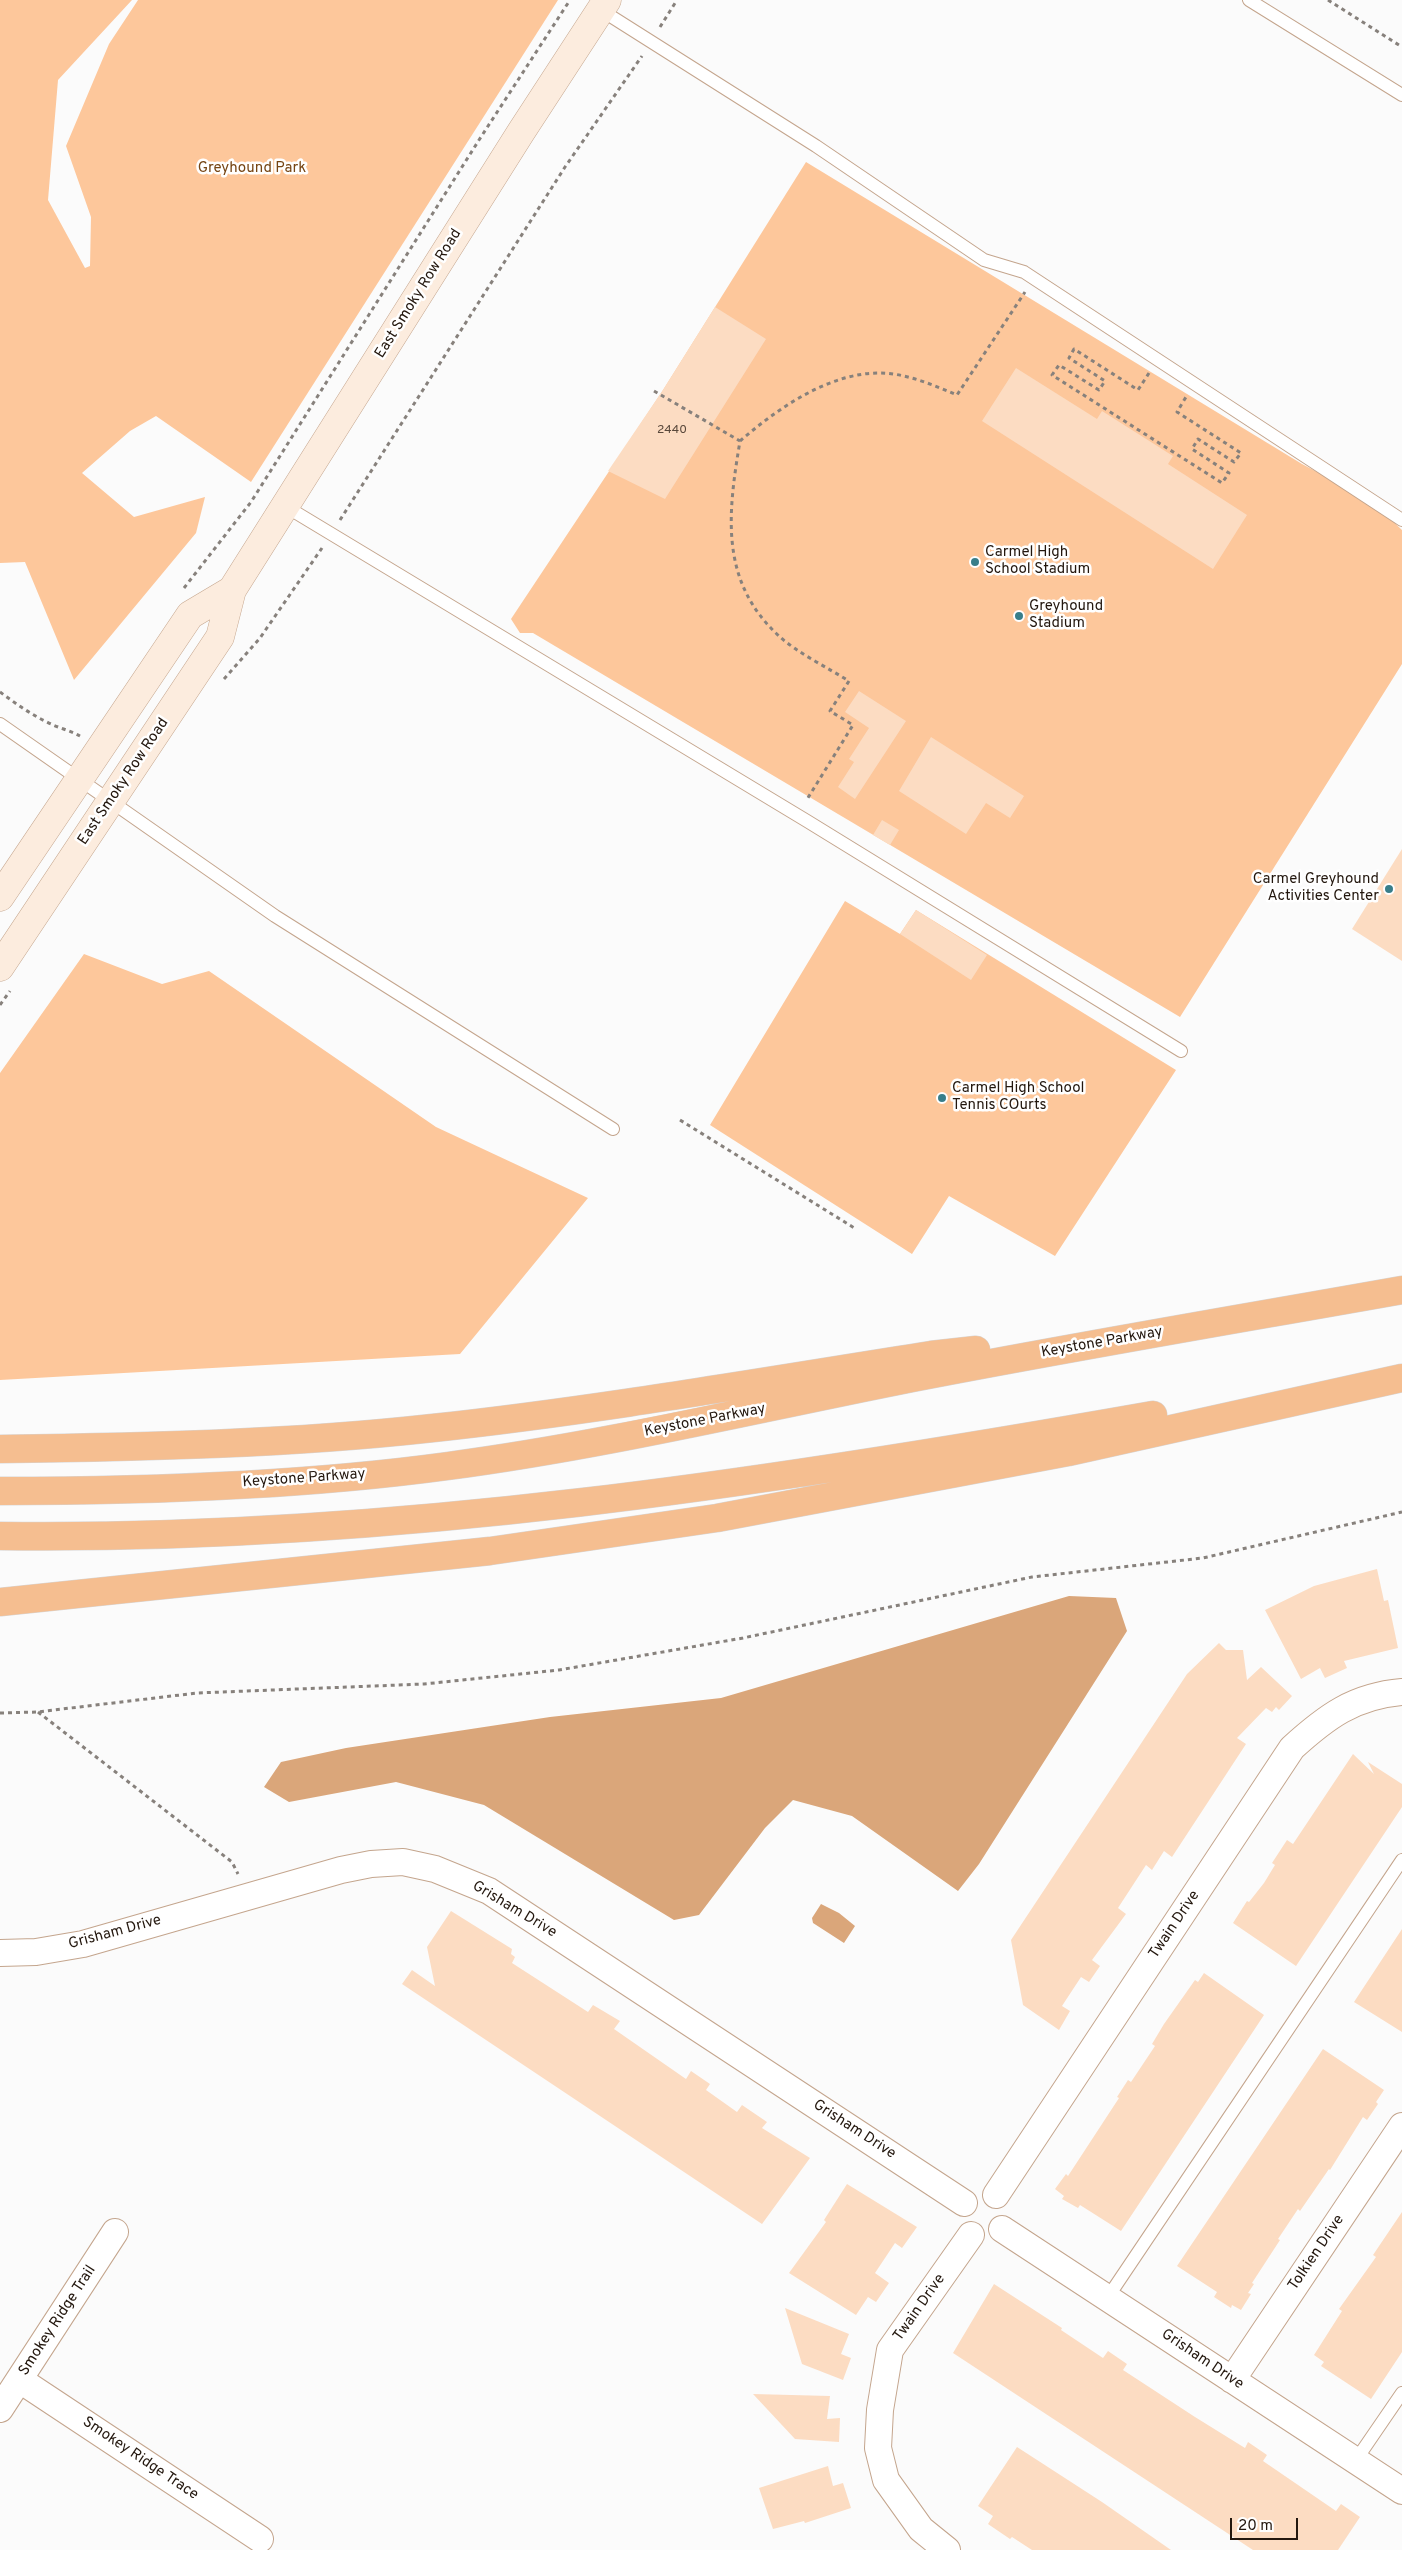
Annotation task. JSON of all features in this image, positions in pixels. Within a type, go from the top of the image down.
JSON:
[{"type":"highway","name":"Keystone Parkway","points":[[0,1491],[238,1484],[454,1466],[588,1444],[906,1380],[1402,1290]]},
{"type":"highway","points":[[0,1449],[174,1447],[430,1428],[600,1406],[931,1355],[1181,1329]]},
{"type":"highway","points":[[0,1536],[118,1536],[283,1528],[590,1502],[894,1460],[1402,1370]]},
{"type":"highway","points":[[0,1602],[490,1551],[708,1520],[1068,1452],[1402,1378]]},
{"type":"street","name":"East Smoky Row Road","points":[[0,966],[220,637],[232,590],[521,132],[604,5]]},
{"type":"street","name":"East Smoky Row Road","points":[[0,897],[190,615],[232,590]]},
{"type":"street","name":"Twain Drive","points":[[996,2195],[1292,1748],[1318,1724],[1343,1707],[1395,1693]]},
{"type":"street","name":"Grisham Drive","points":[[0,1953],[36,1952],[83,1944],[341,1870],[403,1862],[435,1869],[490,1891],[964,2203]]},
{"type":"street","name":"Tolkien Drive","points":[[1232,2380],[1402,2126]]},
{"type":"street","points":[[980,2192],[996,2195],[1005,2206],[1006,2222],[1002,2229],[990,2238],[982,2239],[971,2235],[961,2220],[960,2212],[964,2203],[973,2194],[980,2192]]},
{"type":"street","name":"Grisham Drive","points":[[1002,2229],[1402,2491]]},
{"type":"street","name":"Smokey Ridge Trail","points":[[0,2409],[115,2232]]},
{"type":"street","name":"Twain Drive","points":[[947,2550],[921,2528],[900,2502],[886,2480],[878,2448],[880,2410],[890,2350],[971,2235]]},
{"type":"street","name":"Smokey Ridge Trace","points":[[20,2380],[260,2539]]},
{"type":"lane","points":[[1249,0],[1402,95]]},
{"type":"lane","points":[[604,5],[984,260],[1024,272],[1402,520]]},
{"type":"lane","points":[[285,506],[798,815],[1181,1051]]},
{"type":"lane","points":[[0,724],[275,916],[613,1128]]},
{"type":"lane","points":[[1108,2297],[1402,1860]]},
{"type":"lane","points":[[1356,2460],[1402,2393]]},
{"type":"path","points":[[183,589],[251,502],[479,140],[570,0]]},
{"type":"path","points":[[666,17],[677,0]]},
{"type":"path","points":[[1328,0],[1402,47]]},
{"type":"path","points":[[344,512],[566,166],[642,56]]},
{"type":"path","points":[[798,815],[853,725],[830,711],[849,681],[779,636],[752,604],[734,562],[729,519],[740,441],[765,418],[803,394],[838,380],[879,373],[922,381],[957,395],[1026,290]]},
{"type":"path","points":[[1138,390],[1074,349],[1069,358],[1105,381],[1099,390],[1059,365],[1052,375],[1222,483],[1229,473],[1192,449],[1198,439],[1234,462],[1240,453],[1177,412]]},
{"type":"path","points":[[654,391],[740,441]]},
{"type":"path","points":[[221,683],[260,638],[317,555]]},
{"type":"path","points":[[0,692],[50,724],[68,729],[81,737],[86,729]]},
{"type":"path","points":[[680,1120],[856,1229]]},
{"type":"path","points":[[0,1713],[37,1712],[197,1693],[424,1684],[559,1670],[744,1638],[1032,1577],[1203,1558],[1402,1512]]},
{"type":"path","points":[[37,1712],[232,1862],[239,1875]]},
{"type":"green space","name":"Greyhound Park","points":[[0,0],[132,0],[58,80],[48,200],[85,268],[90,266],[91,217],[66,146],[109,44],[138,0],[558,0],[251,482],[156,416],[130,431],[82,473],[134,517],[205,497],[196,533],[74,680],[25,562],[0,563]]},
{"type":"green space","name":"Carmel High School Stadium","points":[[806,162],[1302,464],[1372,501],[1402,530],[1402,664],[1180,1017],[533,633],[520,633],[511,619],[663,390]]},
{"type":"green space","name":"Carmel High School Tennis COurts","points":[[845,901],[900,934],[916,910],[1176,1070],[1055,1256],[949,1196],[912,1254],[710,1125]]},
{"type":"green space","points":[[84,954],[162,984],[209,971],[436,1127],[588,1198],[460,1354],[0,1380],[0,1073]]},
{"type":"shaded area","points":[[1069,1596],[1116,1598],[1127,1631],[979,1864],[958,1891],[852,1816],[793,1800],[765,1828],[699,1915],[674,1920],[484,1805],[396,1782],[289,1802],[264,1787],[281,1762],[346,1748],[550,1717],[721,1698]]},
{"type":"shaded area","points":[[821,1904],[839,1913],[855,1926],[844,1943],[813,1923],[812,1918]]},
{"type":"building","points":[[715,307],[766,339],[665,499],[608,471],[663,390]]},
{"type":"building","points":[[1016,368],[1097,419],[1102,411],[1173,456],[1168,464],[1247,515],[1213,569],[982,421]]},
{"type":"building","points":[[859,691],[906,721],[855,799],[838,787],[854,762],[849,759],[869,728],[845,712]]},
{"type":"building","points":[[931,737],[1024,796],[1010,818],[986,803],[966,834],[899,791]]},
{"type":"building","points":[[882,820],[899,830],[890,845],[873,835]]},
{"type":"building","name":"Carmel Greyhound Activities Center","points":[[1402,849],[1402,961],[1352,929]]},
{"type":"building","points":[[916,910],[987,955],[971,980],[900,934]]},
{"type":"building","points":[[1377,1569],[1384,1601],[1388,1600],[1398,1648],[1344,1661],[1347,1668],[1325,1678],[1320,1668],[1301,1679],[1265,1610],[1314,1586]]},
{"type":"building","points":[[1219,1643],[1226,1650],[1243,1650],[1247,1680],[1261,1667],[1292,1696],[1279,1710],[1276,1707],[1272,1712],[1266,1708],[1237,1738],[1246,1744],[1172,1857],[1164,1851],[1152,1870],[1146,1865],[1118,1908],[1126,1914],[1092,1960],[1100,1966],[1089,1982],[1081,1977],[1062,2006],[1070,2011],[1059,2030],[1023,2005],[1011,1940],[1187,1674]]},
{"type":"building","points":[[1353,1754],[1374,1774],[1368,1762],[1402,1784],[1402,1807],[1296,1966],[1233,1923],[1247,1901],[1249,1902],[1264,1883],[1275,1865],[1272,1863],[1287,1840],[1293,1844]]},
{"type":"building","points":[[451,1911],[512,1949],[511,1954],[515,1957],[512,1963],[588,2012],[593,2005],[620,2021],[614,2029],[686,2079],[691,2071],[710,2084],[706,2090],[737,2112],[742,2105],[767,2122],[762,2128],[810,2158],[762,2224],[402,1984],[412,1970],[435,1986],[427,1947]]},
{"type":"building","points":[[1402,1929],[1402,2032],[1354,2002]]},
{"type":"building","points":[[1204,1973],[1264,2015],[1121,2231],[1080,2205],[1078,2208],[1062,2199],[1064,2196],[1055,2189],[1066,2174],[1068,2176],[1119,2098],[1117,2097],[1128,2080],[1131,2082],[1155,2046],[1152,2044],[1164,2024],[1195,1980],[1198,1982]]},
{"type":"building","points":[[1323,2049],[1384,2090],[1376,2102],[1378,2104],[1367,2120],[1363,2117],[1330,2170],[1300,2211],[1298,2209],[1278,2239],[1280,2240],[1252,2283],[1254,2284],[1248,2293],[1251,2294],[1241,2310],[1232,2305],[1231,2308],[1214,2297],[1217,2292],[1177,2266]]},
{"type":"building","points":[[847,2184],[917,2227],[902,2248],[895,2243],[875,2273],[889,2283],[876,2302],[868,2297],[856,2315],[789,2273],[826,2222],[824,2220]]},
{"type":"building","points":[[1402,2212],[1402,2352],[1371,2399],[1321,2366],[1324,2362],[1314,2355],[1342,2311],[1339,2309],[1376,2257],[1373,2255]]},
{"type":"building","points":[[994,2284],[1062,2328],[1061,2330],[1103,2358],[1108,2351],[1127,2364],[1123,2370],[1195,2417],[1245,2448],[1248,2442],[1267,2455],[1263,2461],[1336,2511],[1341,2504],[1360,2517],[1338,2550],[1253,2550],[953,2353]]},
{"type":"building","points":[[785,2308],[849,2334],[841,2354],[851,2358],[843,2380],[802,2364]]},
{"type":"building","points":[[753,2394],[830,2396],[827,2419],[840,2418],[839,2442],[795,2439]]},
{"type":"building","points":[[1017,2447],[1102,2502],[1171,2550],[1032,2550],[1012,2537],[1010,2539],[988,2524],[993,2516],[978,2506]]},
{"type":"building","points":[[828,2466],[833,2486],[843,2483],[851,2508],[805,2523],[804,2521],[773,2529],[759,2488]]},
{"type":"place","name":"Carmel High School Stadium","points":[[975,562]]},
{"type":"place","name":"Greyhound Stadium","points":[[1019,616]]},
{"type":"place","name":"Carmel Greyhound Activities Center","points":[[1389,889]]},
{"type":"place","name":"Carmel High School Tennis COurts","points":[[942,1098]]}]
